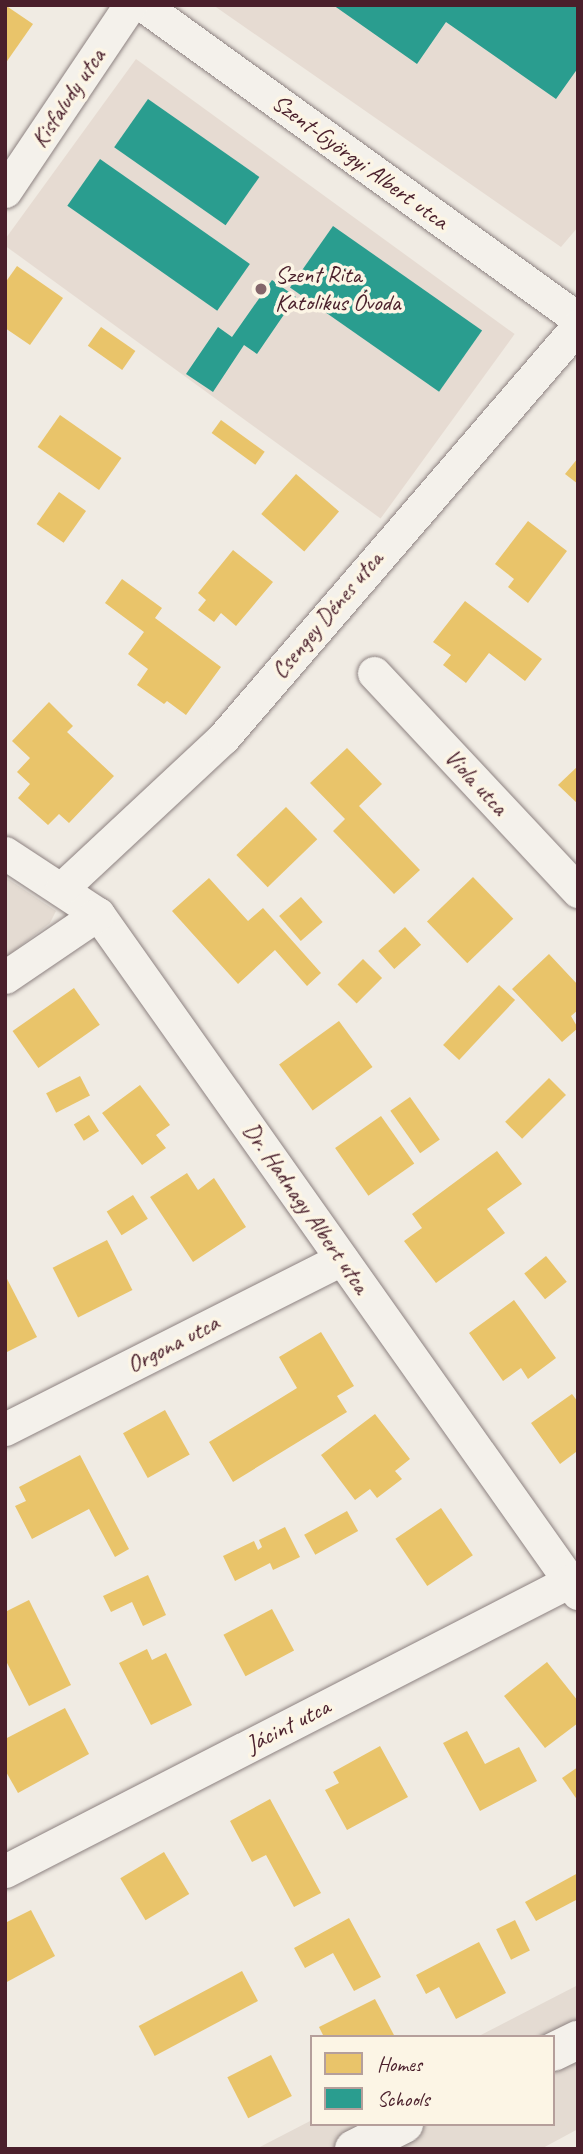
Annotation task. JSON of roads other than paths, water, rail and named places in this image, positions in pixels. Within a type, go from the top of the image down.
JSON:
[{"type":"main road","points":[[555,2051],[578,2040]]},
{"type":"main road","points":[[354,2149],[400,2126]]},
{"type":"street","name":"Kisfaludy utca","points":[[5,191],[130,5]]},
{"type":"street","name":"Szent-Györgyi Albert utca","points":[[143,5],[578,319]]},
{"type":"street","name":"Csengey Dénes utca","points":[[61,889],[223,738],[578,327]]},
{"type":"street","name":"Viola utca","points":[[374,673],[578,891]]},
{"type":"street","name":"Dr. Hadnagy Albert utca","points":[[5,853],[98,914],[574,1587]]},
{"type":"street","points":[[5,977],[98,914]]},
{"type":"street","name":"Orgona utca","points":[[5,1429],[341,1259]]},
{"type":"street","name":"Jácint utca","points":[[5,1871],[574,1587]]},
{"type":"place","name":"Szent Rita Katolikus Óvoda","points":[[261,289]]}]
